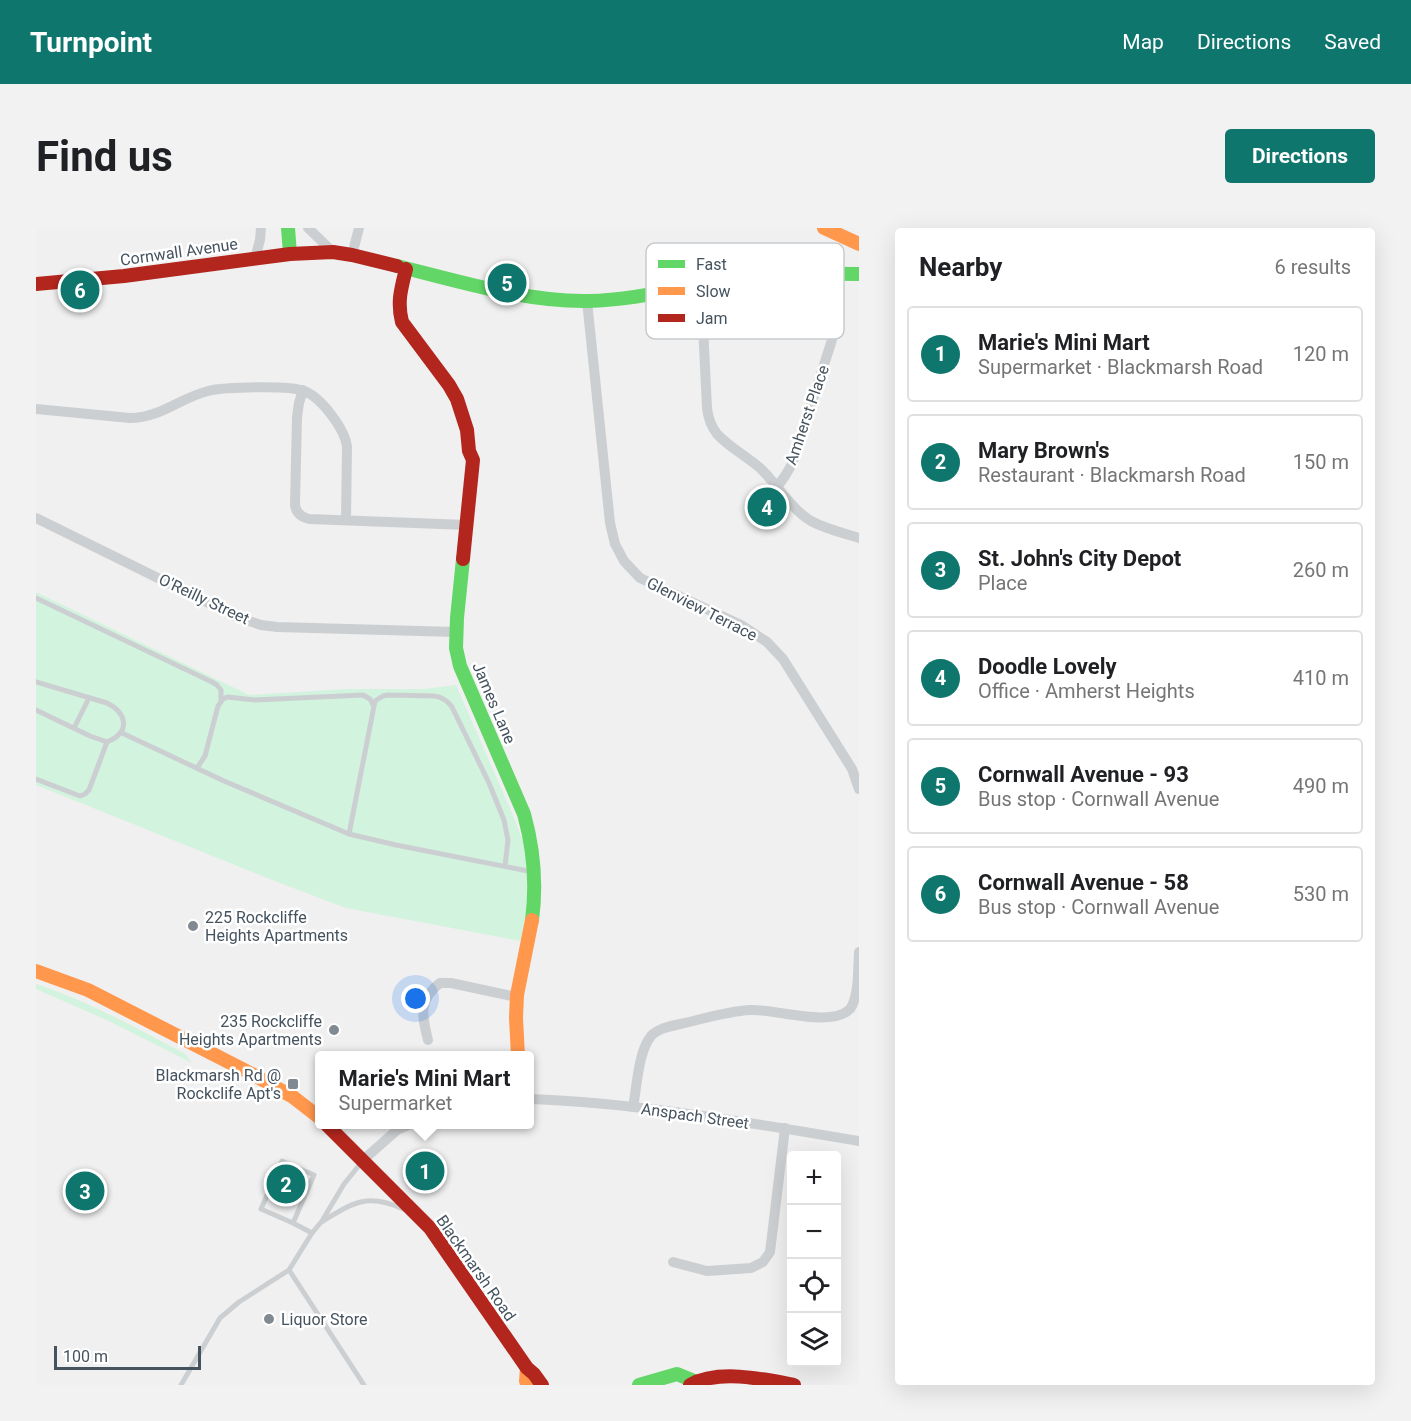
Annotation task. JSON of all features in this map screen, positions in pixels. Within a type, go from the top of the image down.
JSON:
[{"type":"street","points":[[255,258],[261,228]]},
{"type":"street","points":[[288,228],[290,254]]},
{"type":"street","points":[[308,228],[333,252]]},
{"type":"street","points":[[352,255],[359,228]]},
{"type":"street","points":[[824,228],[859,249]]},
{"type":"street","points":[[845,239],[859,244]]},
{"type":"street","name":"Cornwall Avenue","points":[[36,284],[124,276],[290,254],[333,252],[514,294],[550,299],[587,301],[646,294]]},
{"type":"street","name":"James Lane","points":[[406,269],[399,299],[402,322],[457,399],[467,430],[469,451],[473,460],[456,632],[458,657],[463,675],[524,814],[531,836],[536,891],[529,941],[517,998],[518,1051]]},
{"type":"street","name":"Cornwall Avenue","points":[[844,274],[859,274]]},
{"type":"street","name":"Glenview Terrace","points":[[587,301],[610,522],[615,544],[624,561],[640,578],[741,625],[767,642],[783,659],[852,769],[859,789]]},
{"type":"street","points":[[704,339],[707,408],[715,431],[760,469],[795,508],[811,521],[859,538]]},
{"type":"street","name":"Amherst Place","points":[[777,487],[792,464],[832,340]]},
{"type":"street","points":[[36,409],[142,418],[163,411],[193,396],[214,390],[284,388],[303,390],[322,404],[345,438],[346,520]]},
{"type":"street","points":[[303,390],[297,417],[296,508],[299,514],[305,518],[467,525]]},
{"type":"street","name":"O'Reilly Street","points":[[36,518],[237,617],[254,622],[284,628],[456,632]]},
{"type":"street","points":[[633,1107],[645,1045],[652,1035],[665,1028],[732,1012],[755,1010],[820,1018],[836,1016],[849,1010],[857,997],[859,952]]},
{"type":"street","points":[[36,971],[88,990],[293,1097],[315,1114]]},
{"type":"street","points":[[428,1040],[424,1020],[425,999],[430,991],[440,983],[450,983],[517,998]]},
{"type":"street","name":"Anspach Street","points":[[534,1099],[633,1107],[785,1128],[859,1141]]},
{"type":"street","points":[[673,1262],[707,1271],[751,1268],[763,1262],[770,1252],[785,1128]]},
{"type":"street","name":"Blackmarsh Road","points":[[330,1129],[430,1228],[527,1368],[542,1385]]},
{"type":"street","points":[[362,1161],[400,1129]]},
{"type":"street","points":[[527,1368],[526,1381],[529,1385]]},
{"type":"street","points":[[639,1385],[678,1374],[692,1383],[721,1377],[740,1377],[794,1385]]},
{"type":"lane","points":[[36,598],[218,685],[221,690],[220,702],[205,756],[197,768]]},
{"type":"lane","points":[[36,682],[113,706],[119,712],[123,726],[122,733],[107,742],[89,790],[85,794],[80,796],[36,779]]},
{"type":"lane","points":[[220,702],[227,697],[255,700],[363,695],[370,699],[373,705]]},
{"type":"lane","points":[[349,834],[373,705],[378,698],[388,695],[441,697],[452,707],[504,820],[508,840],[505,866]]},
{"type":"lane","points":[[74,728],[89,698]]},
{"type":"lane","points":[[36,710],[107,742]]},
{"type":"lane","points":[[122,733],[349,834],[536,872]]},
{"type":"lane","points":[[293,1223],[314,1175],[282,1161],[261,1209],[312,1233]]},
{"type":"lane","points":[[181,1385],[220,1318],[238,1302],[289,1270],[344,1184],[362,1161]]},
{"type":"lane","points":[[322,1221],[347,1206],[370,1200],[387,1202],[417,1214]]},
{"type":"lane","points":[[289,1270],[364,1385]]},
{"type":"green space","points":[[36,592],[249,695],[346,689],[424,689],[456,685],[525,846],[530,891],[521,941],[346,908],[36,785]]},
{"type":"green space","points":[[36,984],[74,998],[130,1025],[185,1054],[192,1063],[111,1022],[36,989]]},
{"type":"traffic: fast","points":[[288,228],[290,254]]},
{"type":"traffic: fast","points":[[397,266],[468,284],[540,298],[588,301],[646,295]]},
{"type":"traffic: fast","points":[[844,274],[859,274]]},
{"type":"traffic: fast","points":[[463,559],[456,648],[460,666],[524,814],[534,867],[532,920]]},
{"type":"traffic: fast","points":[[639,1385],[677,1374],[694,1381]]},
{"type":"traffic: slow","points":[[824,228],[859,244]]},
{"type":"traffic: slow","points":[[518,1051],[517,995],[532,920]]},
{"type":"traffic: slow","points":[[36,971],[88,990],[254,1075],[293,1097],[315,1114]]},
{"type":"traffic: slow","points":[[527,1368],[526,1381],[529,1385]]},
{"type":"traffic: jam","points":[[36,284],[124,276],[290,254],[333,252],[397,266]]},
{"type":"traffic: jam","points":[[406,269],[400,302],[402,322],[457,399],[467,430],[469,451],[473,460],[463,559]]},
{"type":"traffic: jam","points":[[331,1129],[430,1228],[527,1368],[542,1385]]},
{"type":"traffic: jam","points":[[690,1385],[701,1380],[727,1376],[794,1385]]},
{"type":"place","name":"Cornwall Avenue - 93","points":[[507,283]]},
{"type":"place","name":"Cornwall Avenue - 58","points":[[80,290]]},
{"type":"place","name":"Doodle Lovely","points":[[767,507]]},
{"type":"place","name":"225 Rockcliffe Heights Apartments","points":[[193,926]]},
{"type":"place","name":"235 Rockcliffe Heights Apartments","points":[[334,1030]]},
{"type":"place","name":"Blackmarsh Rd @ Rockclife Apt's","points":[[293,1084]]},
{"type":"place","name":"Marie's Mini Mart","points":[[425,1171]]},
{"type":"place","name":"Mary Brown's","points":[[286,1184]]},
{"type":"place","name":"St. John's City Depot","points":[[85,1191]]},
{"type":"place","name":"Liquor Store","points":[[269,1319]]}]
